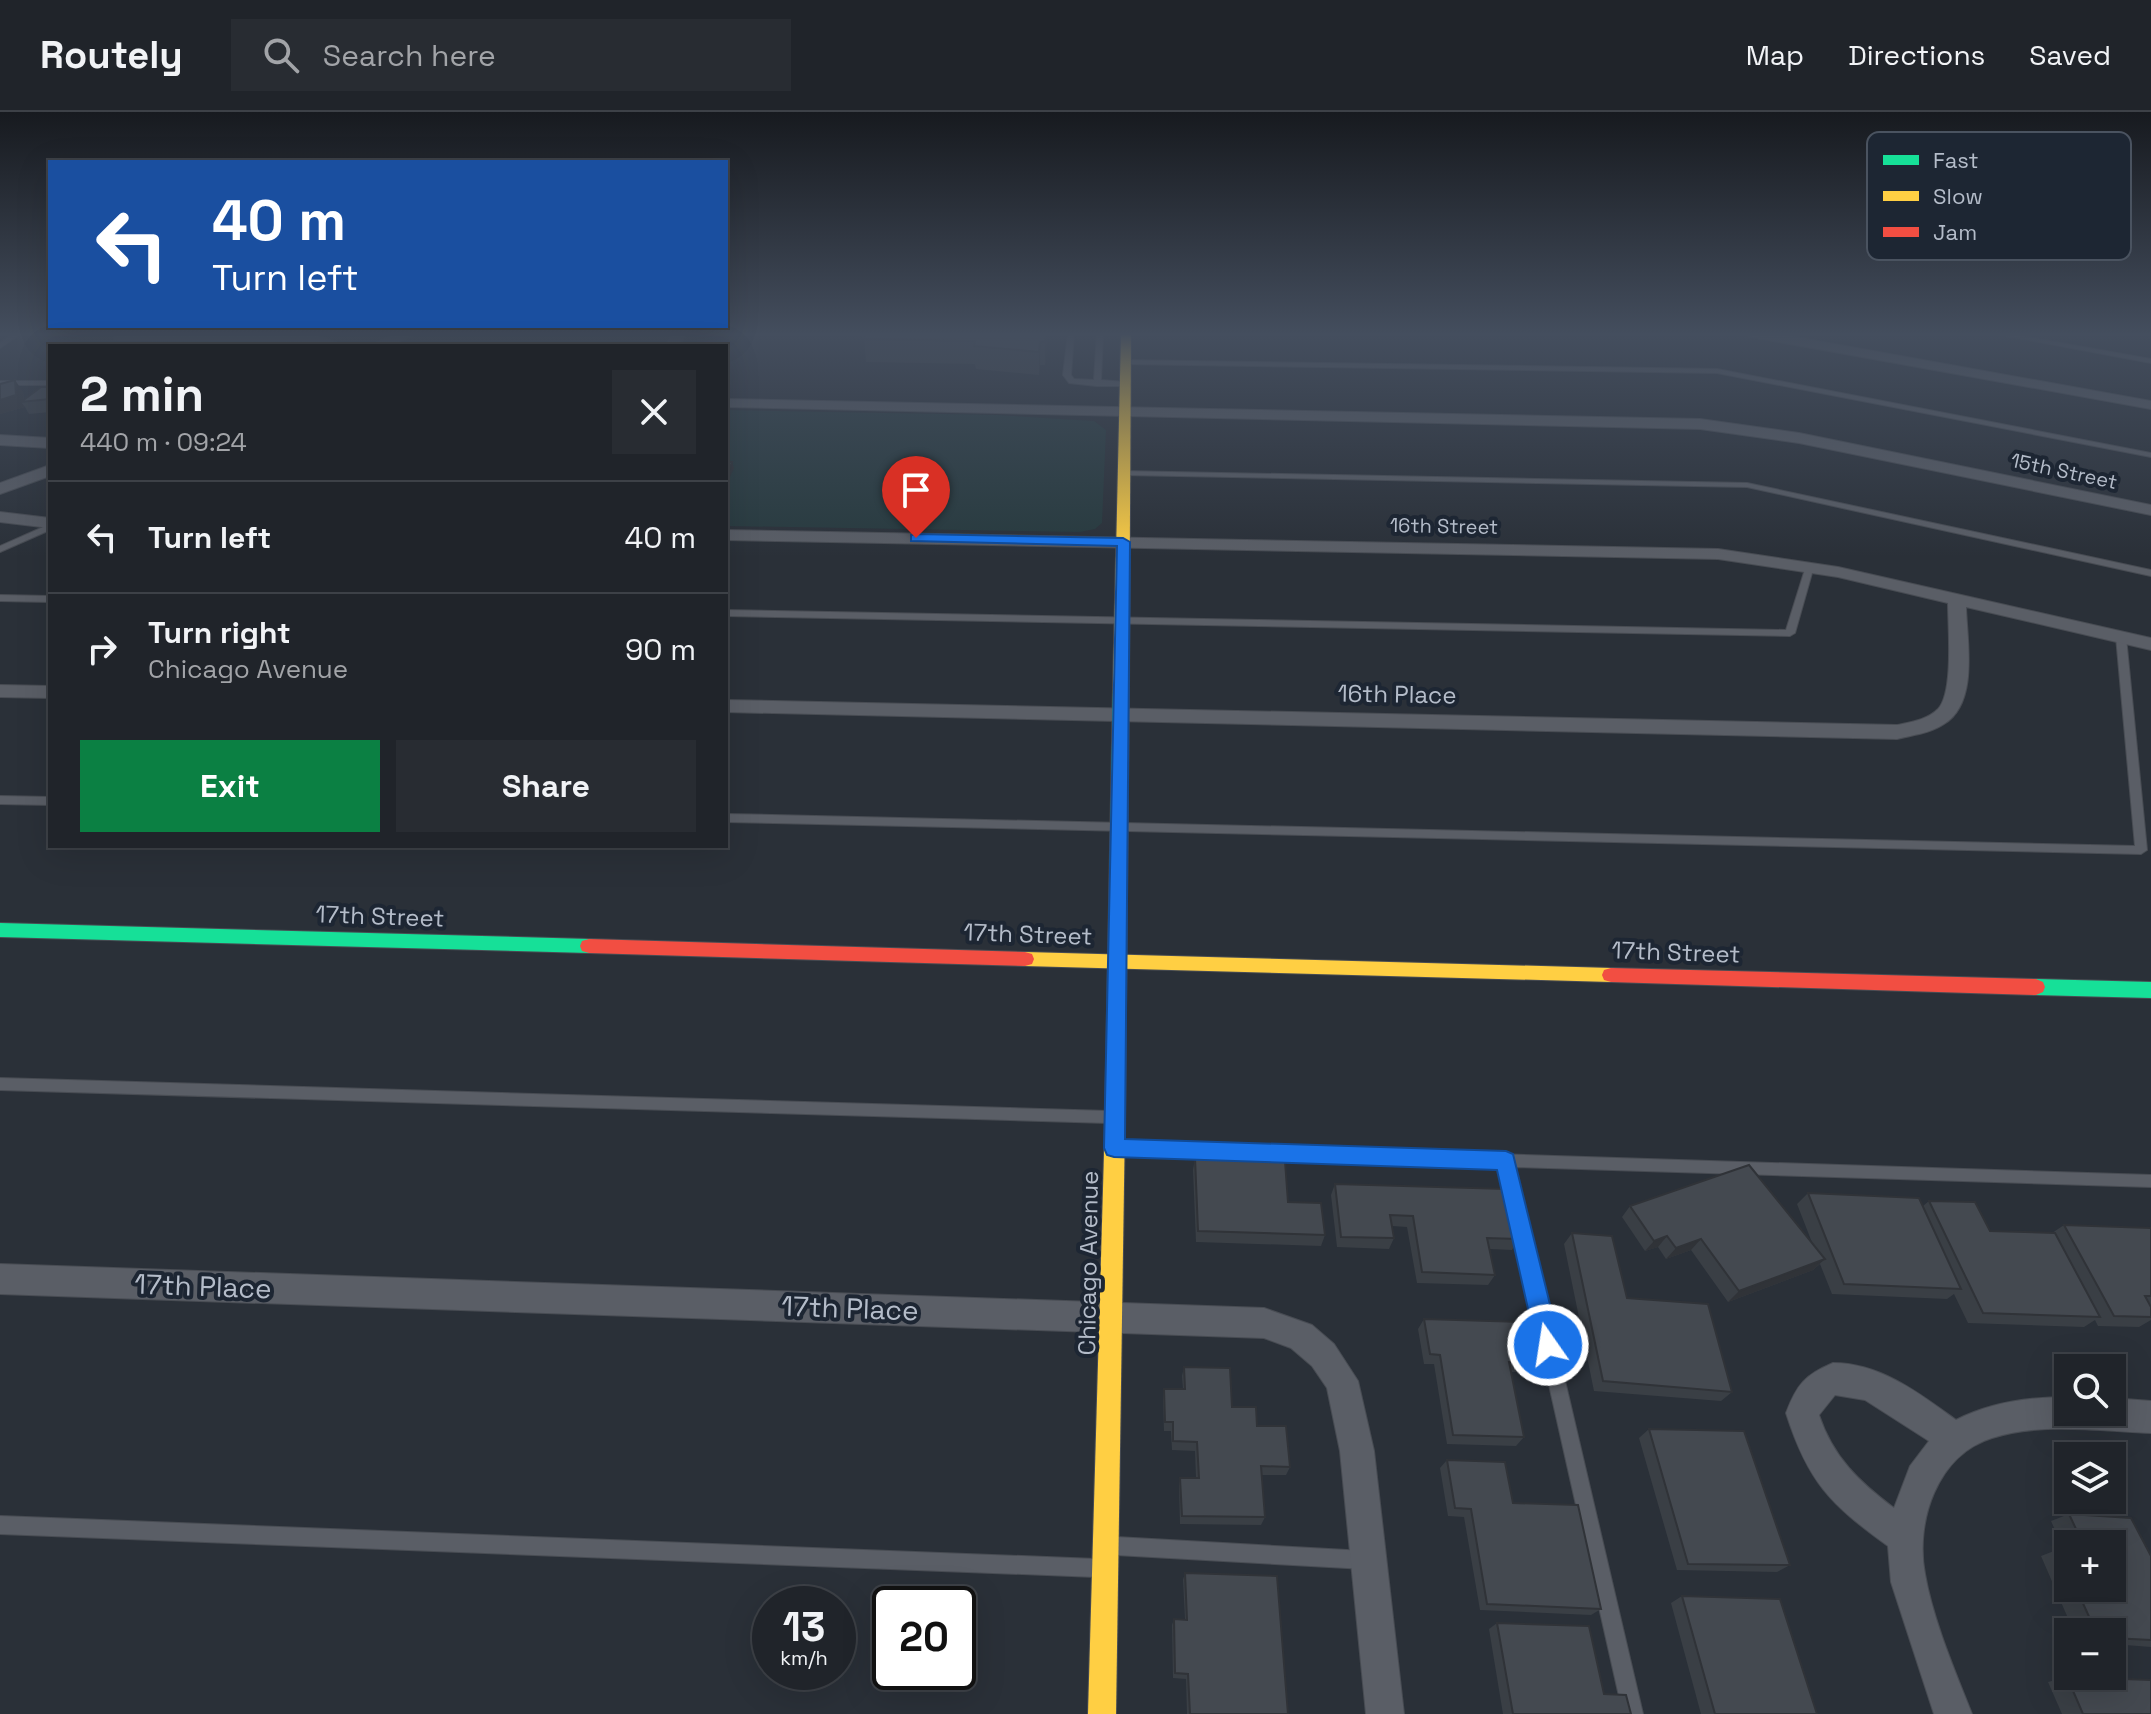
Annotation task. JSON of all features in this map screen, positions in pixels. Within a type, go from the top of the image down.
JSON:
[{"type":"street","name":"15th Street","points":[[978,408],[1125,414],[1700,424],[1799,438],[2151,510]]},
{"type":"street","name":"Chicago Avenue","points":[[1102,1714],[1118,960],[1125,408]]},
{"type":"street","points":[[0,440],[48,443]]},
{"type":"street","points":[[0,489],[48,471]]},
{"type":"street","points":[[0,517],[48,525]]},
{"type":"street","name":"16th Street","points":[[728,535],[1718,554],[1810,566],[2151,644]]},
{"type":"street","name":"16th Place","points":[[728,706],[1897,732],[1926,726],[1947,712],[1957,695],[1957,599]]},
{"type":"street","points":[[0,691],[48,692]]},
{"type":"street","name":"17th Street","points":[[0,930],[2151,990]]},
{"type":"street","name":"17th Place","points":[[0,1279],[1264,1323],[1301,1336],[1323,1355],[1342,1381],[1357,1451],[1385,1714]]},
{"type":"street","points":[[1907,1538],[1840,1489],[1823,1467],[1810,1441],[1802,1413],[1818,1387],[1830,1380],[1856,1381],[1884,1389],[1953,1438]]},
{"type":"street","points":[[1953,1714],[1906,1572],[1907,1515],[1925,1471],[1953,1438],[1993,1421],[2042,1414],[2151,1417]]},
{"type":"lane","points":[[1907,408],[2151,455]]},
{"type":"lane","points":[[1124,473],[1747,485],[2151,573]]},
{"type":"lane","points":[[0,549],[48,526]]},
{"type":"lane","points":[[728,613],[1790,633],[1810,566]]},
{"type":"lane","points":[[0,598],[48,599]]},
{"type":"lane","points":[[728,818],[2141,850],[2121,637]]},
{"type":"lane","points":[[0,800],[48,801]]},
{"type":"lane","points":[[0,1084],[1115,1117]]},
{"type":"lane","points":[[1114,1148],[2151,1181]]},
{"type":"lane","points":[[1506,1161],[1633,1714]]},
{"type":"lane","points":[[0,1525],[1104,1568]]},
{"type":"lane","points":[[1104,1545],[1369,1561]]},
{"type":"green space","points":[[728,410],[998,415],[1094,421],[1106,430],[1102,523],[1095,529],[1080,532],[728,526]]},
{"type":"building","points":[[1195,1158],[1285,1161],[1288,1202],[1321,1203],[1325,1235],[1198,1231]]},
{"type":"building","points":[[1749,1165],[1825,1259],[1739,1291],[1701,1239],[1676,1248],[1667,1236],[1654,1241],[1630,1206]]},
{"type":"building","points":[[1335,1184],[1507,1189],[1518,1239],[1487,1238],[1495,1275],[1422,1272],[1413,1216],[1390,1215],[1394,1238],[1341,1237]]},
{"type":"building","points":[[1808,1193],[1919,1198],[1961,1289],[1844,1284]]},
{"type":"building","points":[[1929,1201],[1975,1202],[1990,1231],[2055,1233],[2100,1317],[1983,1313]]},
{"type":"building","points":[[2064,1225],[2151,1228],[2151,1296],[2145,1296],[2151,1307],[2151,1317],[2114,1316]]},
{"type":"building","points":[[1572,1233],[1612,1236],[1627,1298],[1708,1304],[1732,1392],[1603,1381]]},
{"type":"building","points":[[1424,1319],[1523,1322],[1531,1362],[1509,1362],[1524,1437],[1453,1435],[1440,1355],[1430,1354]]},
{"type":"building","points":[[1184,1367],[1230,1368],[1232,1407],[1256,1407],[1257,1426],[1286,1426],[1290,1467],[1261,1466],[1265,1517],[1182,1516],[1180,1478],[1199,1478],[1197,1442],[1173,1441],[1173,1422],[1165,1422],[1164,1389],[1185,1389]]},
{"type":"building","points":[[1649,1429],[1744,1431],[1790,1565],[1688,1564]]},
{"type":"building","points":[[1447,1460],[1505,1462],[1513,1503],[1578,1505],[1601,1609],[1487,1604],[1471,1509],[1455,1508]]},
{"type":"building","points":[[2069,1514],[2131,1518],[2151,1556],[2151,1640],[2126,1639],[2126,1618],[2090,1618],[2082,1602],[2126,1602],[2126,1530],[2076,1530]]},
{"type":"building","points":[[1185,1573],[1277,1576],[1288,1714],[1190,1714],[1188,1674],[1175,1673],[1174,1619],[1187,1620]]},
{"type":"building","points":[[1682,1596],[1780,1599],[1817,1714],[1715,1714]]},
{"type":"building","points":[[1497,1623],[1589,1626],[1604,1694],[1626,1695],[1631,1714],[1513,1714]]},
{"type":"building","points":[[2126,1679],[2151,1680],[2151,1714],[2083,1714],[2073,1690],[2126,1690]]},
{"type":"traffic: fast","points":[[1115,1119],[1121,688]]},
{"type":"traffic: fast","points":[[0,930],[589,946]]},
{"type":"traffic: fast","points":[[2036,987],[2151,990]]},
{"type":"traffic: slow","points":[[1121,688],[1125,408]]},
{"type":"traffic: slow","points":[[1025,959],[1611,975]]},
{"type":"traffic: slow","points":[[1102,1714],[1115,1119]]},
{"type":"traffic: jam","points":[[589,946],[1025,959]]},
{"type":"traffic: jam","points":[[1611,975],[2036,987]]},
{"type":"route","points":[[916,538],[1123,542],[1114,1148],[1506,1161],[1548,1345]]}]
